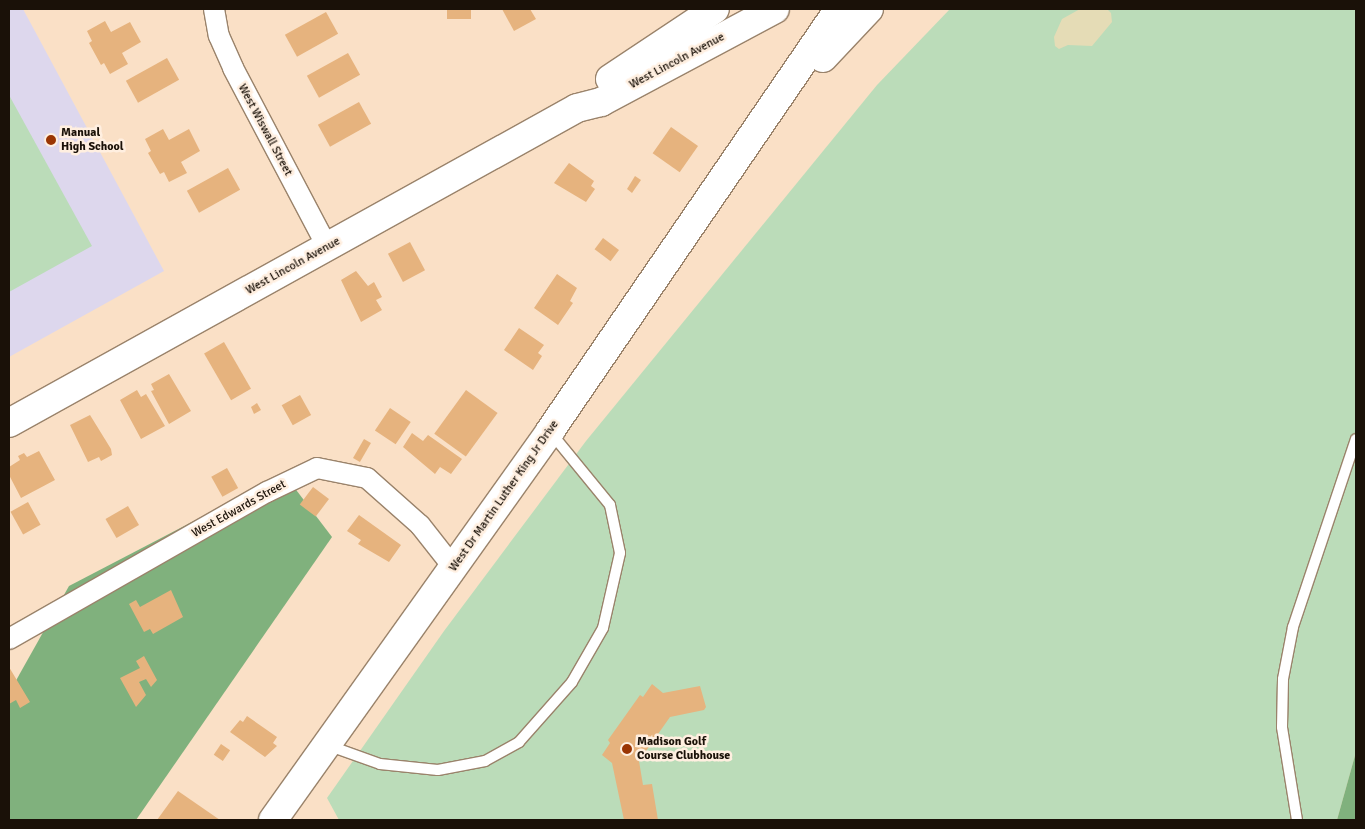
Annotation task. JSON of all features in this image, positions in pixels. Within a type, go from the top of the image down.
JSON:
[{"type":"main road","name":"West Lincoln Avenue","points":[[9,423],[577,108],[603,84],[715,9]]},
{"type":"main road","name":"West Lincoln Avenue","points":[[577,108],[601,102],[775,9]]},
{"type":"main road","points":[[816,42],[830,9]]},
{"type":"main road","name":"West Dr Martin Luther King Jr Drive","points":[[274,820],[550,432],[839,9]]},
{"type":"main road","name":"West Dr Martin Luther King Jr Drive","points":[[731,169],[790,95],[868,9]]},
{"type":"street","name":"West Wiswall Street","points":[[214,9],[219,36],[240,82],[328,246]]},
{"type":"street","name":"West Edwards Street","points":[[9,639],[267,492],[317,468],[366,478],[420,525],[453,567]]},
{"type":"lane","points":[[326,745],[390,765],[438,770],[485,761],[518,742],[572,682],[603,628],[620,553],[610,505],[550,432]]},
{"type":"lane","points":[[1297,820],[1282,727],[1283,679],[1294,627],[1356,439]]},
{"type":"shaded area","name":"Manual High School","points":[[9,9],[23,9],[164,271],[9,357]]},
{"type":"green space","points":[[950,9],[1356,9],[1356,752],[1337,820],[339,820],[327,798],[444,631],[586,441],[877,85]]},
{"type":"green space","points":[[9,95],[92,246],[9,292]]},
{"type":"green space","points":[[284,474],[332,537],[136,820],[9,820],[9,693],[69,586]]},
{"type":"green space","points":[[1356,752],[1356,820],[1337,820]]},
{"type":"sand","points":[[1080,9],[1107,9],[1111,13],[1112,22],[1092,46],[1068,45],[1059,49],[1055,46],[1054,37],[1062,19]]},
{"type":"building","points":[[447,9],[471,9],[471,19],[447,19]]},
{"type":"building","points":[[502,9],[530,9],[536,19],[514,31]]},
{"type":"building","points":[[326,12],[338,34],[297,57],[285,35]]},
{"type":"building","points":[[105,21],[111,32],[130,22],[141,42],[122,53],[128,64],[110,74],[104,63],[101,65],[89,43],[92,41],[87,31]]},
{"type":"building","points":[[348,53],[360,75],[319,98],[307,76]]},
{"type":"building","points":[[167,58],[179,80],[138,103],[126,81]]},
{"type":"building","points":[[359,102],[371,124],[330,147],[318,125]]},
{"type":"building","points":[[671,127],[698,146],[680,172],[653,153]]},
{"type":"building","points":[[163,129],[169,140],[189,129],[200,151],[181,162],[187,173],[169,182],[164,172],[160,174],[148,153],[151,151],[145,139]]},
{"type":"building","points":[[569,163],[594,181],[591,186],[595,189],[586,202],[554,183]]},
{"type":"building","points":[[228,168],[240,190],[199,213],[187,191]]},
{"type":"building","points":[[635,176],[641,180],[632,193],[627,189]]},
{"type":"building","points":[[603,238],[619,250],[611,261],[595,249]]},
{"type":"building","points":[[410,242],[425,270],[403,282],[388,254]]},
{"type":"building","points":[[356,271],[368,286],[374,282],[382,297],[376,300],[382,310],[361,322],[341,280]]},
{"type":"building","points":[[557,274],[577,288],[570,301],[573,303],[558,325],[534,308]]},
{"type":"building","points":[[519,328],[544,345],[538,353],[542,356],[533,370],[504,350]]},
{"type":"building","points":[[224,342],[251,389],[231,400],[204,354]]},
{"type":"building","points":[[169,374],[191,411],[169,424],[151,391],[154,390],[151,384]]},
{"type":"building","points":[[137,390],[141,397],[146,394],[165,426],[141,439],[120,400]]},
{"type":"building","points":[[466,390],[498,413],[466,457],[434,434]]},
{"type":"building","points":[[300,395],[311,415],[293,425],[282,405]]},
{"type":"building","points":[[257,403],[261,410],[254,414],[251,407]]},
{"type":"building","points":[[390,408],[411,422],[396,444],[375,430]]},
{"type":"building","points":[[90,415],[111,449],[112,455],[101,461],[99,457],[88,462],[70,425]]},
{"type":"building","points":[[412,433],[423,441],[428,435],[462,459],[451,474],[440,467],[435,474],[403,447]]},
{"type":"building","points":[[364,439],[371,443],[360,462],[353,458]]},
{"type":"building","points":[[39,451],[55,480],[21,498],[9,475],[9,467],[20,460],[18,456],[24,453],[27,457]]},
{"type":"building","points":[[227,468],[238,488],[222,497],[211,477]]},
{"type":"building","points":[[313,487],[329,499],[316,517],[300,505]]},
{"type":"building","points":[[28,502],[41,525],[23,534],[11,512]]},
{"type":"building","points":[[128,506],[139,525],[116,538],[105,519]]},
{"type":"building","points":[[359,515],[401,545],[389,562],[358,544],[361,540],[347,531]]},
{"type":"building","points":[[171,590],[183,617],[153,634],[150,629],[144,632],[129,604],[136,600],[140,607]]},
{"type":"building","points":[[144,656],[157,680],[151,687],[146,679],[139,682],[146,695],[136,707],[120,678],[140,668],[136,661]]},
{"type":"building","points":[[9,667],[30,702],[20,708],[16,700],[9,704]]},
{"type":"building","name":"Madison Golf Course Clubhouse","points":[[652,684],[663,693],[700,686],[706,707],[704,710],[670,717],[639,761],[643,785],[652,784],[658,820],[624,820],[612,763],[602,755],[610,743],[608,740],[640,695],[643,697]]},
{"type":"building","points":[[247,716],[277,737],[273,743],[277,746],[265,757],[230,732],[240,720],[243,722]]},
{"type":"building","points":[[221,744],[230,750],[223,761],[214,755]]},
{"type":"building","points":[[178,791],[220,820],[157,820]]},
{"type":"place","name":"Manual High School","points":[[51,140]]},
{"type":"place","name":"Madison Golf Course Clubhouse","points":[[627,749]]}]
